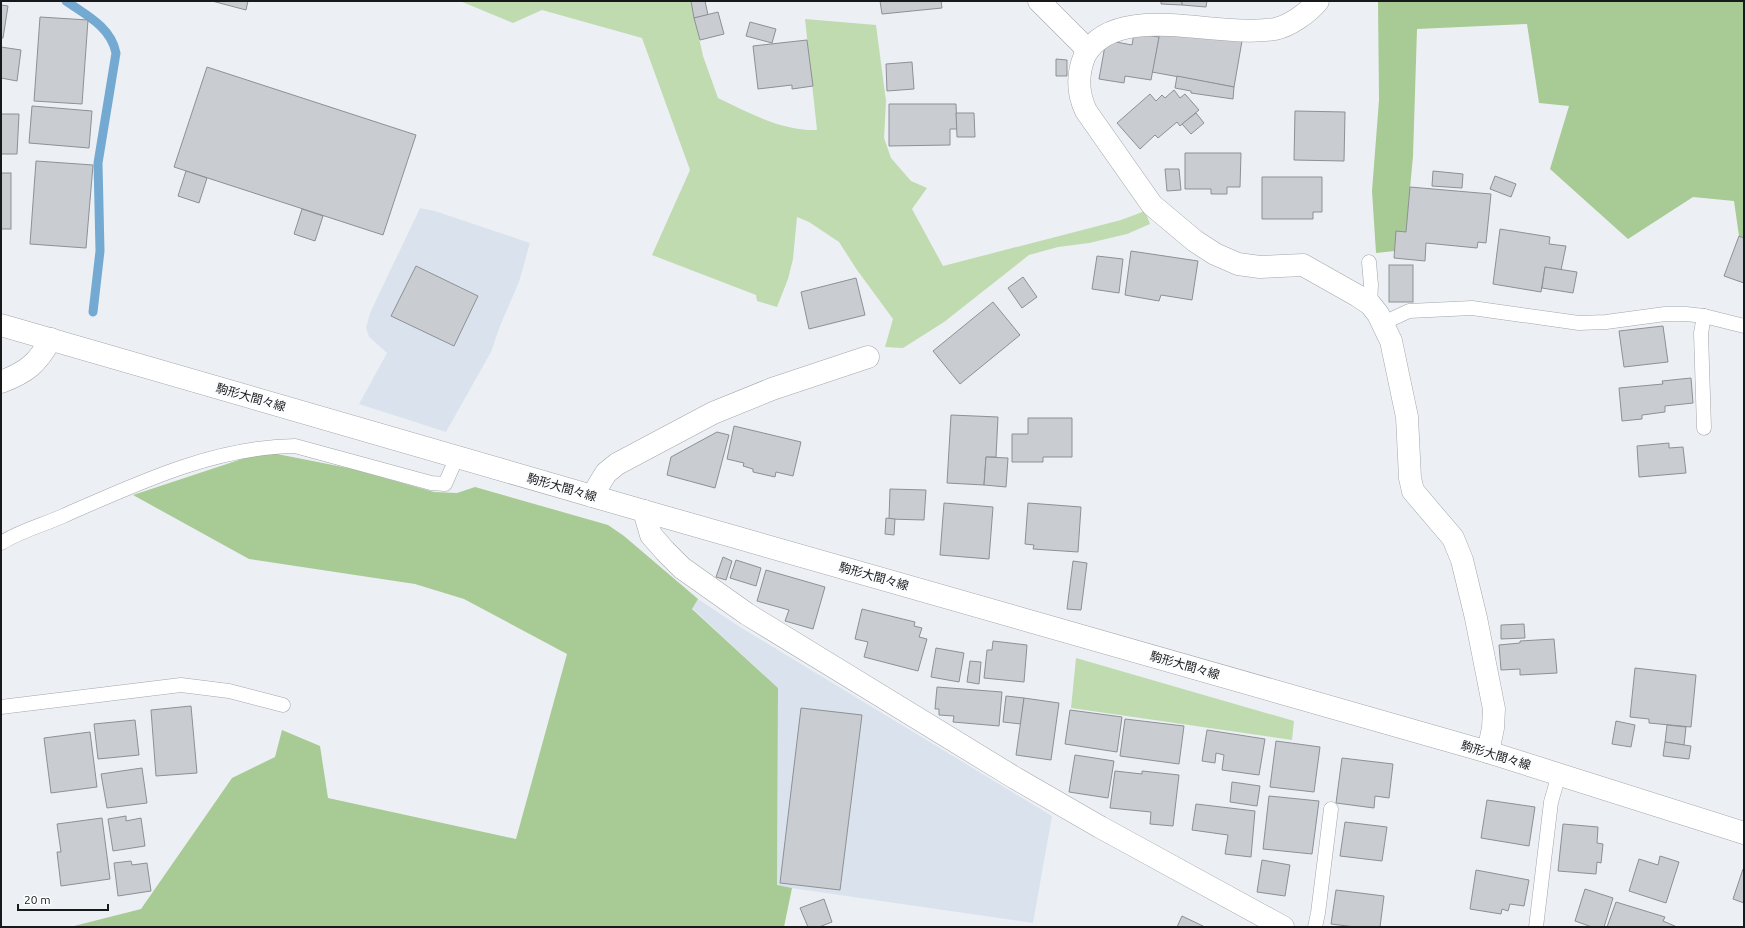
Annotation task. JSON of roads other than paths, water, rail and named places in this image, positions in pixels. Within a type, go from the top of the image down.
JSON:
[{"type":"street","points":[[1039,1],[1088,49]]},
{"type":"street","points":[[1318,1],[1288,25],[1276,29],[1252,31],[1165,16],[1122,20],[1108,24],[1098,33],[1081,63],[1078,78],[1080,99],[1086,111],[1152,205],[1170,222],[1215,254],[1238,264],[1260,267],[1303,265],[1321,273],[1370,304],[1383,323],[1390,341],[1407,417],[1410,478],[1413,490],[1453,538],[1464,568],[1494,709],[1493,728],[1488,752]]},
{"type":"street","name":"駒形大間々線","points":[[1,325],[644,511],[1488,752],[1744,833]]},
{"type":"street","points":[[1,382],[27,370],[36,362],[50,339]]},
{"type":"street","points":[[592,496],[606,473],[617,464],[714,413],[772,389],[868,357]]},
{"type":"street","points":[[644,511],[651,536],[665,552],[682,568],[746,614],[1021,782],[1283,927]]},
{"type":"lane","points":[[1369,262],[1371,285],[1370,304]]},
{"type":"lane","points":[[1383,323],[1409,311],[1472,308],[1579,323],[1606,322],[1665,314],[1704,316],[1744,326]]},
{"type":"lane","points":[[1704,316],[1701,333],[1704,428]]},
{"type":"lane","points":[[1,543],[123,489],[203,461],[244,450],[271,446],[295,446],[431,483],[445,484],[457,457]]},
{"type":"lane","points":[[1,707],[181,685],[229,691],[283,705]]},
{"type":"lane","points":[[1536,927],[1551,802],[1559,774]]},
{"type":"lane","points":[[1315,927],[1318,914],[1331,809]]},
{"type":"waterway","points":[[66,1],[97,22],[109,36],[116,53],[98,163],[100,251],[93,312]]}]
